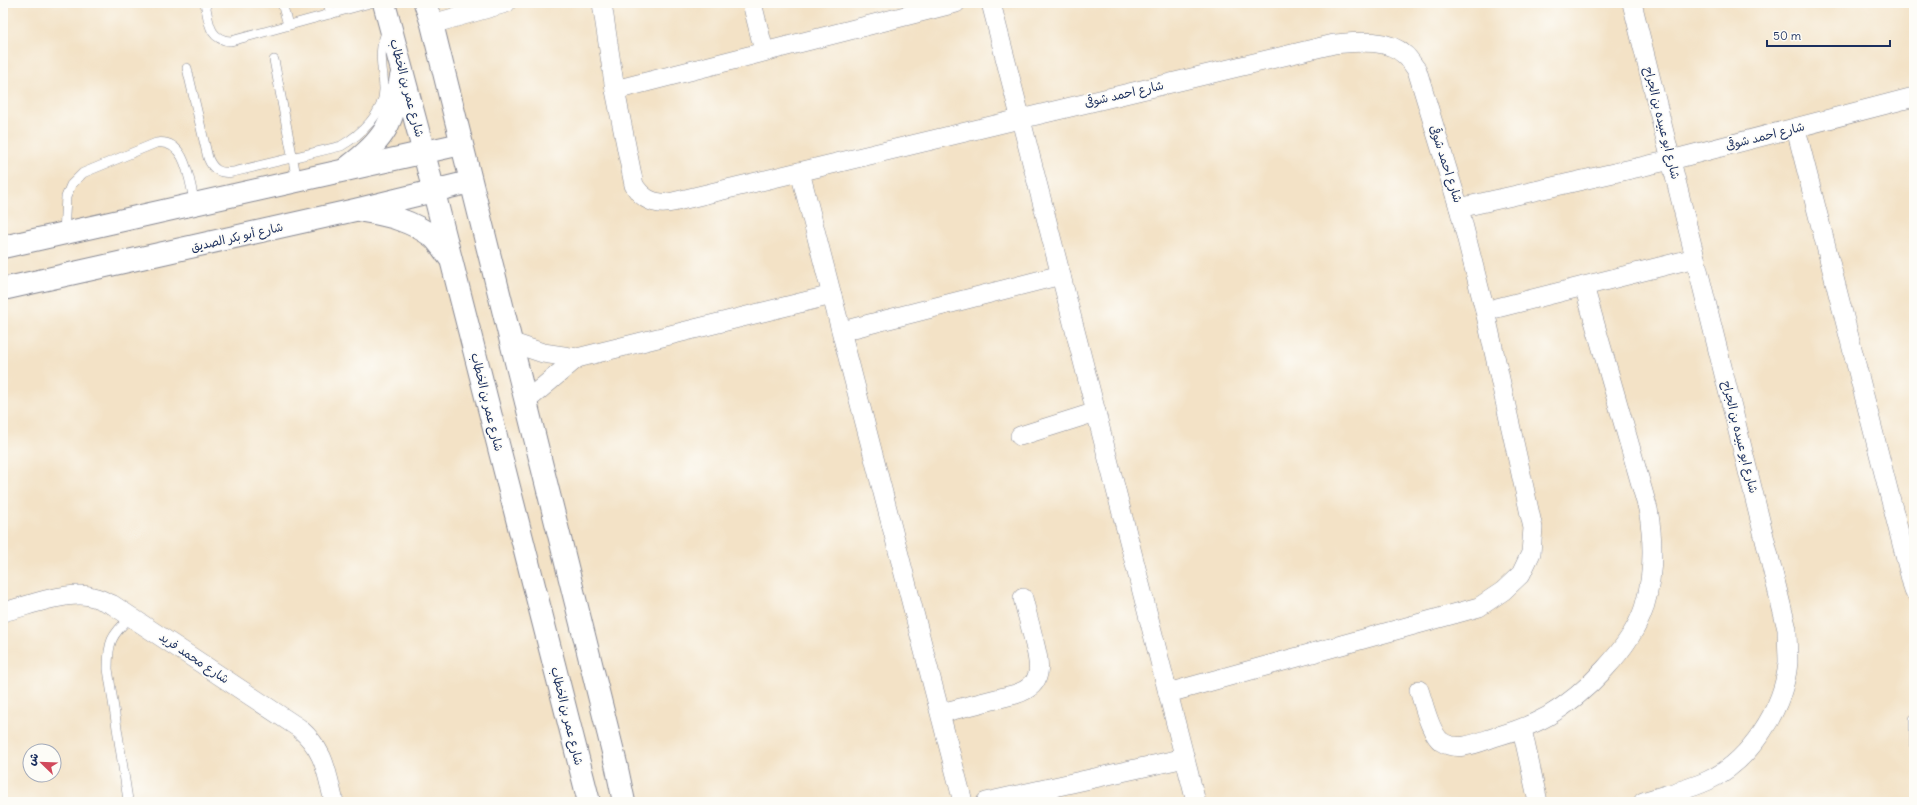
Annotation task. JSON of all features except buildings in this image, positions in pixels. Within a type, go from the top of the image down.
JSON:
[{"type":"street","name":"شارع عمر بن الخطاب","points":[[384,3],[452,260],[589,802]]},
{"type":"street","points":[[425,3],[432,24],[470,182],[616,764],[624,802]]},
{"type":"street","points":[[432,24],[506,3]]},
{"type":"street","name":"شارع احمد شوقى","points":[[602,3],[615,90],[634,185],[638,192],[650,201],[666,204],[1334,44],[1367,41],[1389,46],[1405,55],[1417,70],[1459,208],[1671,160],[1796,129],[1914,97]]},
{"type":"street","points":[[752,3],[764,51]]},
{"type":"street","points":[[615,90],[764,51],[909,9],[956,3]]},
{"type":"street","points":[[991,3],[1196,802]]},
{"type":"street","name":"شارع ابو عبيده بن الجراح","points":[[1632,3],[1787,629],[1788,663],[1780,698],[1767,725],[1748,749],[1730,768],[1707,781],[1643,802]]},
{"type":"street","points":[[343,171],[369,151],[385,133],[396,105],[402,70]]},
{"type":"street","points":[[1796,129],[1914,591]]},
{"type":"street","points":[[3,247],[461,144]]},
{"type":"street","points":[[800,172],[963,802]]},
{"type":"street","name":"شارع أبو بكر الصديق","points":[[3,289],[355,210],[470,182]]},
{"type":"street","points":[[1168,693],[1479,607],[1503,591],[1521,574],[1531,553],[1534,528],[1485,311],[1459,208]]},
{"type":"street","points":[[355,210],[382,214],[410,222],[434,238],[452,260]]},
{"type":"street","points":[[1485,311],[1695,258]]},
{"type":"street","points":[[842,331],[1061,276]]},
{"type":"street","points":[[1419,690],[1436,735],[1448,745],[1463,746],[1522,729],[1548,716],[1570,701],[1588,685],[1623,646],[1644,609],[1652,572],[1652,530],[1648,509],[1584,286]]},
{"type":"street","points":[[510,342],[543,353],[577,358],[832,295]]},
{"type":"street","points":[[525,402],[577,358]]},
{"type":"street","points":[[1020,436],[1096,412]]},
{"type":"street","name":"شارع محمد فريد","points":[[3,612],[63,597],[80,595],[97,598],[113,605],[299,728],[312,740],[322,754],[334,802]]},
{"type":"street","points":[[941,713],[1016,694],[1029,688],[1034,683],[1038,676],[1040,662],[1023,598]]},
{"type":"street","points":[[1522,729],[1538,802]]},
{"type":"street","points":[[986,802],[1185,758]]},
{"type":"street","points":[[581,773],[594,779],[603,779],[616,764]]},
{"type":"lane","points":[[205,3],[211,29],[215,37],[223,41],[231,41],[370,3]]},
{"type":"lane","points":[[282,3],[288,25]]},
{"type":"lane","points":[[328,3],[331,14]]},
{"type":"lane","points":[[187,68],[208,158],[211,165],[217,171],[225,173],[233,172],[341,146],[357,137],[370,124],[379,108],[384,90],[380,54],[384,35],[390,24]]},
{"type":"lane","points":[[274,60],[297,181]]},
{"type":"lane","points":[[64,233],[66,197],[71,185],[83,173],[156,143],[163,142],[176,146],[182,156],[195,204]]},
{"type":"lane","points":[[128,800],[108,669],[108,649],[116,630],[131,617]]},
{"type":"lane","points":[[1914,719],[1914,744]]}]
